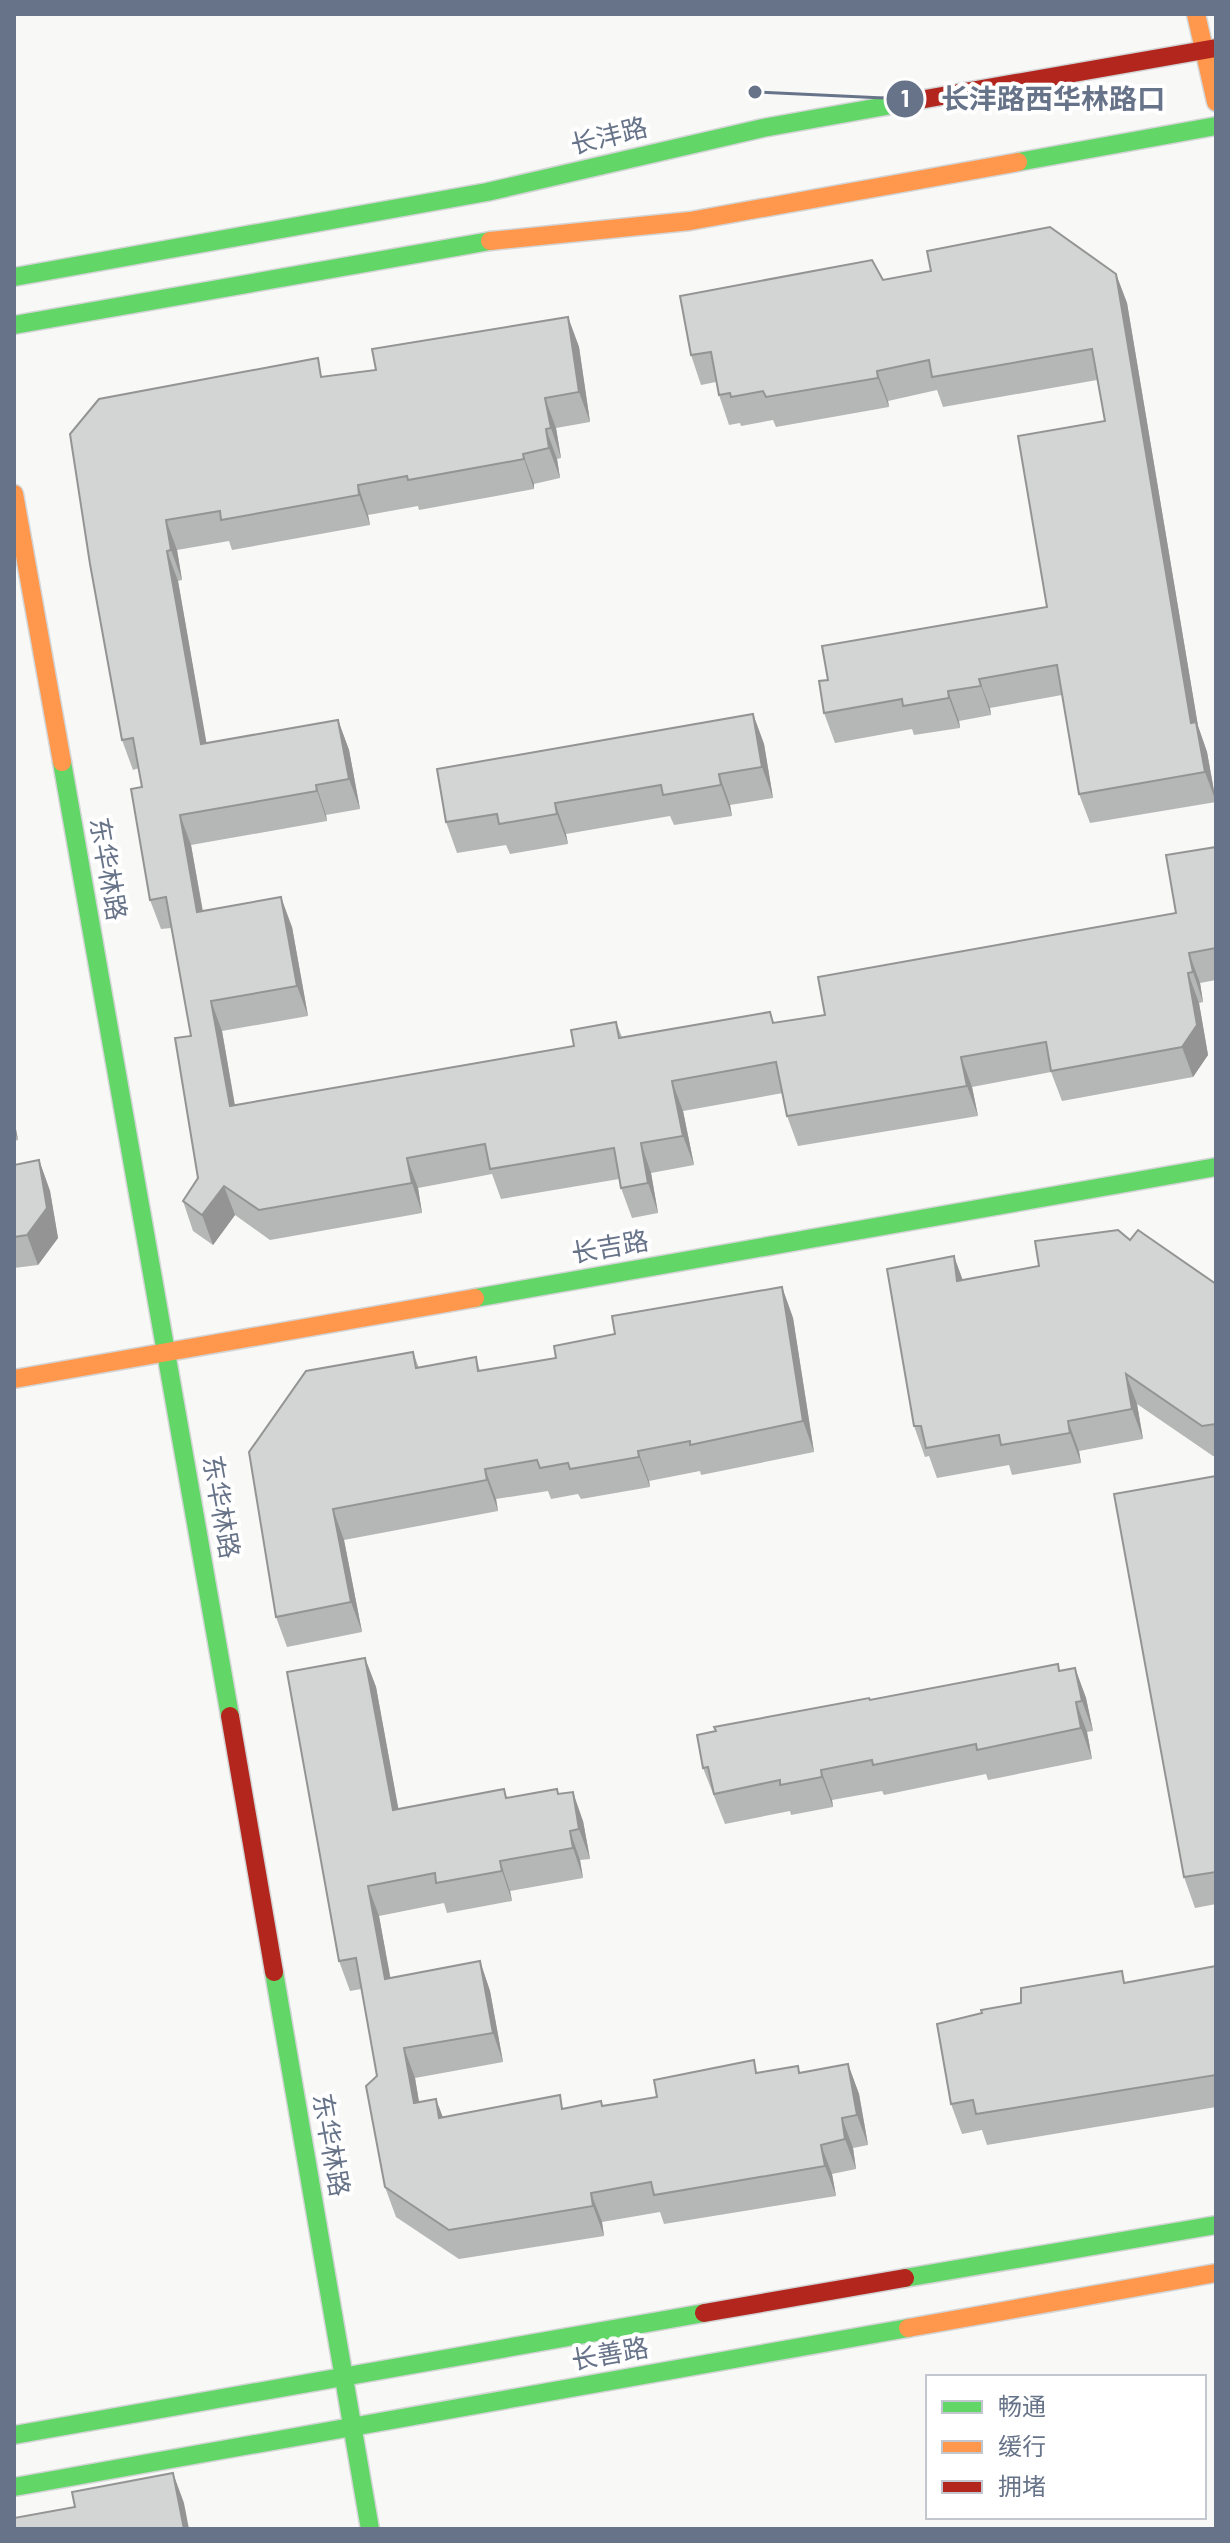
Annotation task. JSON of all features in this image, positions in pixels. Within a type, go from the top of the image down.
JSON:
[{"type":"street","points":[[1196,14],[1210,49],[1216,102]]},
{"type":"street","name":"长沣路","points":[[14,277],[487,192],[763,128],[1210,49]]},
{"type":"street","points":[[14,325],[498,240],[690,221],[1216,126]]},
{"type":"street","name":"东华林路","points":[[14,494],[168,1352],[370,2529]]},
{"type":"street","name":"长吉路","points":[[14,1379],[1216,1167]]},
{"type":"street","name":"长善路","points":[[14,2435],[1216,2225]]},
{"type":"street","name":"长善路","points":[[14,2487],[1216,2273]]},
{"type":"building","points":[[1050,227],[1116,274],[1191,723],[1196,722],[1205,772],[1079,794],[1057,665],[979,679],[981,686],[948,691],[949,698],[903,706],[902,699],[824,713],[819,681],[828,680],[822,646],[1047,607],[1018,436],[1105,421],[1092,349],[932,377],[929,360],[877,371],[878,378],[766,397],[763,391],[731,397],[730,393],[719,395],[711,352],[691,355],[680,296],[872,260],[883,280],[931,271],[927,251]]},
{"type":"building","points":[[568,317],[579,392],[545,398],[551,428],[546,429],[549,448],[523,454],[524,459],[408,480],[407,476],[358,485],[359,495],[221,520],[220,511],[166,520],[171,550],[167,551],[201,744],[338,720],[349,779],[316,785],[317,791],[180,815],[197,912],[281,897],[297,986],[211,1001],[230,1106],[574,1046],[571,1030],[616,1022],[619,1038],[770,1012],[773,1023],[825,1015],[818,977],[1176,913],[1166,855],[1216,847],[1216,948],[1189,953],[1193,972],[1188,973],[1197,1025],[1182,1047],[1051,1071],[1046,1042],[961,1057],[967,1086],[787,1116],[776,1062],[672,1081],[683,1136],[641,1143],[648,1183],[621,1188],[614,1148],[490,1169],[485,1144],[407,1158],[412,1183],[259,1210],[224,1186],[202,1215],[183,1201],[198,1178],[175,1038],[191,1036],[166,897],[150,900],[131,789],[142,787],[133,738],[122,740],[70,434],[99,399],[318,358],[321,377],[376,370],[372,349]]},
{"type":"building","points":[[753,714],[762,767],[719,774],[721,785],[663,795],[661,785],[555,803],[557,814],[499,824],[497,814],[446,822],[437,769]]},
{"type":"building","points":[[39,1160],[47,1208],[27,1235],[14,1237],[14,1165]]},
{"type":"building","points":[[1118,1230],[1130,1240],[1138,1230],[1216,1284],[1216,1424],[1202,1426],[1126,1374],[1132,1409],[1068,1421],[1070,1433],[1001,1445],[999,1435],[926,1448],[921,1426],[914,1426],[887,1269],[954,1256],[957,1281],[1039,1266],[1035,1241]]},
{"type":"building","points":[[782,1287],[803,1421],[690,1445],[690,1441],[638,1451],[639,1457],[570,1469],[568,1463],[540,1468],[537,1460],[485,1469],[487,1480],[333,1509],[351,1602],[276,1617],[249,1452],[306,1371],[413,1352],[416,1368],[476,1357],[478,1371],[556,1358],[554,1346],[615,1334],[612,1316]]},
{"type":"building","points":[[1216,1476],[1216,1872],[1184,1877],[1114,1494]]},
{"type":"building","points":[[365,1658],[393,1810],[504,1789],[506,1798],[557,1789],[558,1794],[573,1792],[579,1829],[570,1831],[573,1848],[500,1861],[502,1871],[436,1883],[435,1873],[368,1886],[385,1979],[480,1961],[493,2033],[404,2048],[414,2103],[436,2099],[439,2118],[560,2095],[562,2109],[601,2101],[602,2106],[657,2097],[654,2080],[754,2060],[756,2073],[798,2066],[799,2073],[848,2064],[857,2115],[842,2118],[845,2139],[821,2145],[825,2166],[654,2195],[651,2182],[591,2193],[593,2206],[449,2230],[385,2187],[366,2086],[377,2076],[356,1958],[339,1961],[287,1672]]},
{"type":"building","points":[[1058,1664],[1059,1671],[1075,1668],[1082,1701],[1076,1702],[1081,1728],[977,1750],[976,1744],[873,1765],[872,1760],[821,1770],[822,1777],[780,1785],[780,1780],[714,1794],[708,1767],[703,1768],[697,1735],[716,1731],[714,1727]]},
{"type":"building","points":[[1216,1966],[1216,2075],[976,2114],[973,2100],[951,2104],[937,2024],[982,2013],[981,2010],[1021,2003],[1021,1988],[1122,1971],[1124,1983]]},
{"type":"building","points":[[173,2473],[184,2529],[14,2529],[14,2518],[75,2507],[72,2492]]},
{"type":"traffic: fast","points":[[14,277],[487,192],[763,128],[925,99]]},
{"type":"traffic: fast","points":[[1018,162],[1216,126]]},
{"type":"traffic: fast","points":[[14,325],[490,241]]},
{"type":"traffic: fast","points":[[62,762],[230,1716]]},
{"type":"traffic: fast","points":[[475,1298],[1216,1167]]},
{"type":"traffic: fast","points":[[274,1972],[370,2529]]},
{"type":"traffic: fast","points":[[905,2278],[1216,2225]]},
{"type":"traffic: fast","points":[[14,2435],[704,2313]]},
{"type":"traffic: fast","points":[[14,2487],[908,2328]]},
{"type":"traffic: slow","points":[[1196,14],[1216,102]]},
{"type":"traffic: slow","points":[[490,241],[690,221],[1018,162]]},
{"type":"traffic: slow","points":[[14,494],[62,762]]},
{"type":"traffic: slow","points":[[14,1379],[475,1298]]},
{"type":"traffic: slow","points":[[908,2328],[1216,2273]]},
{"type":"traffic: jam","points":[[925,99],[1216,48]]},
{"type":"traffic: jam","points":[[230,1716],[274,1972]]},
{"type":"traffic: jam","points":[[704,2313],[905,2278]]},
{"type":"place","name":"长沣路西华林路口","points":[[755,92]]}]
